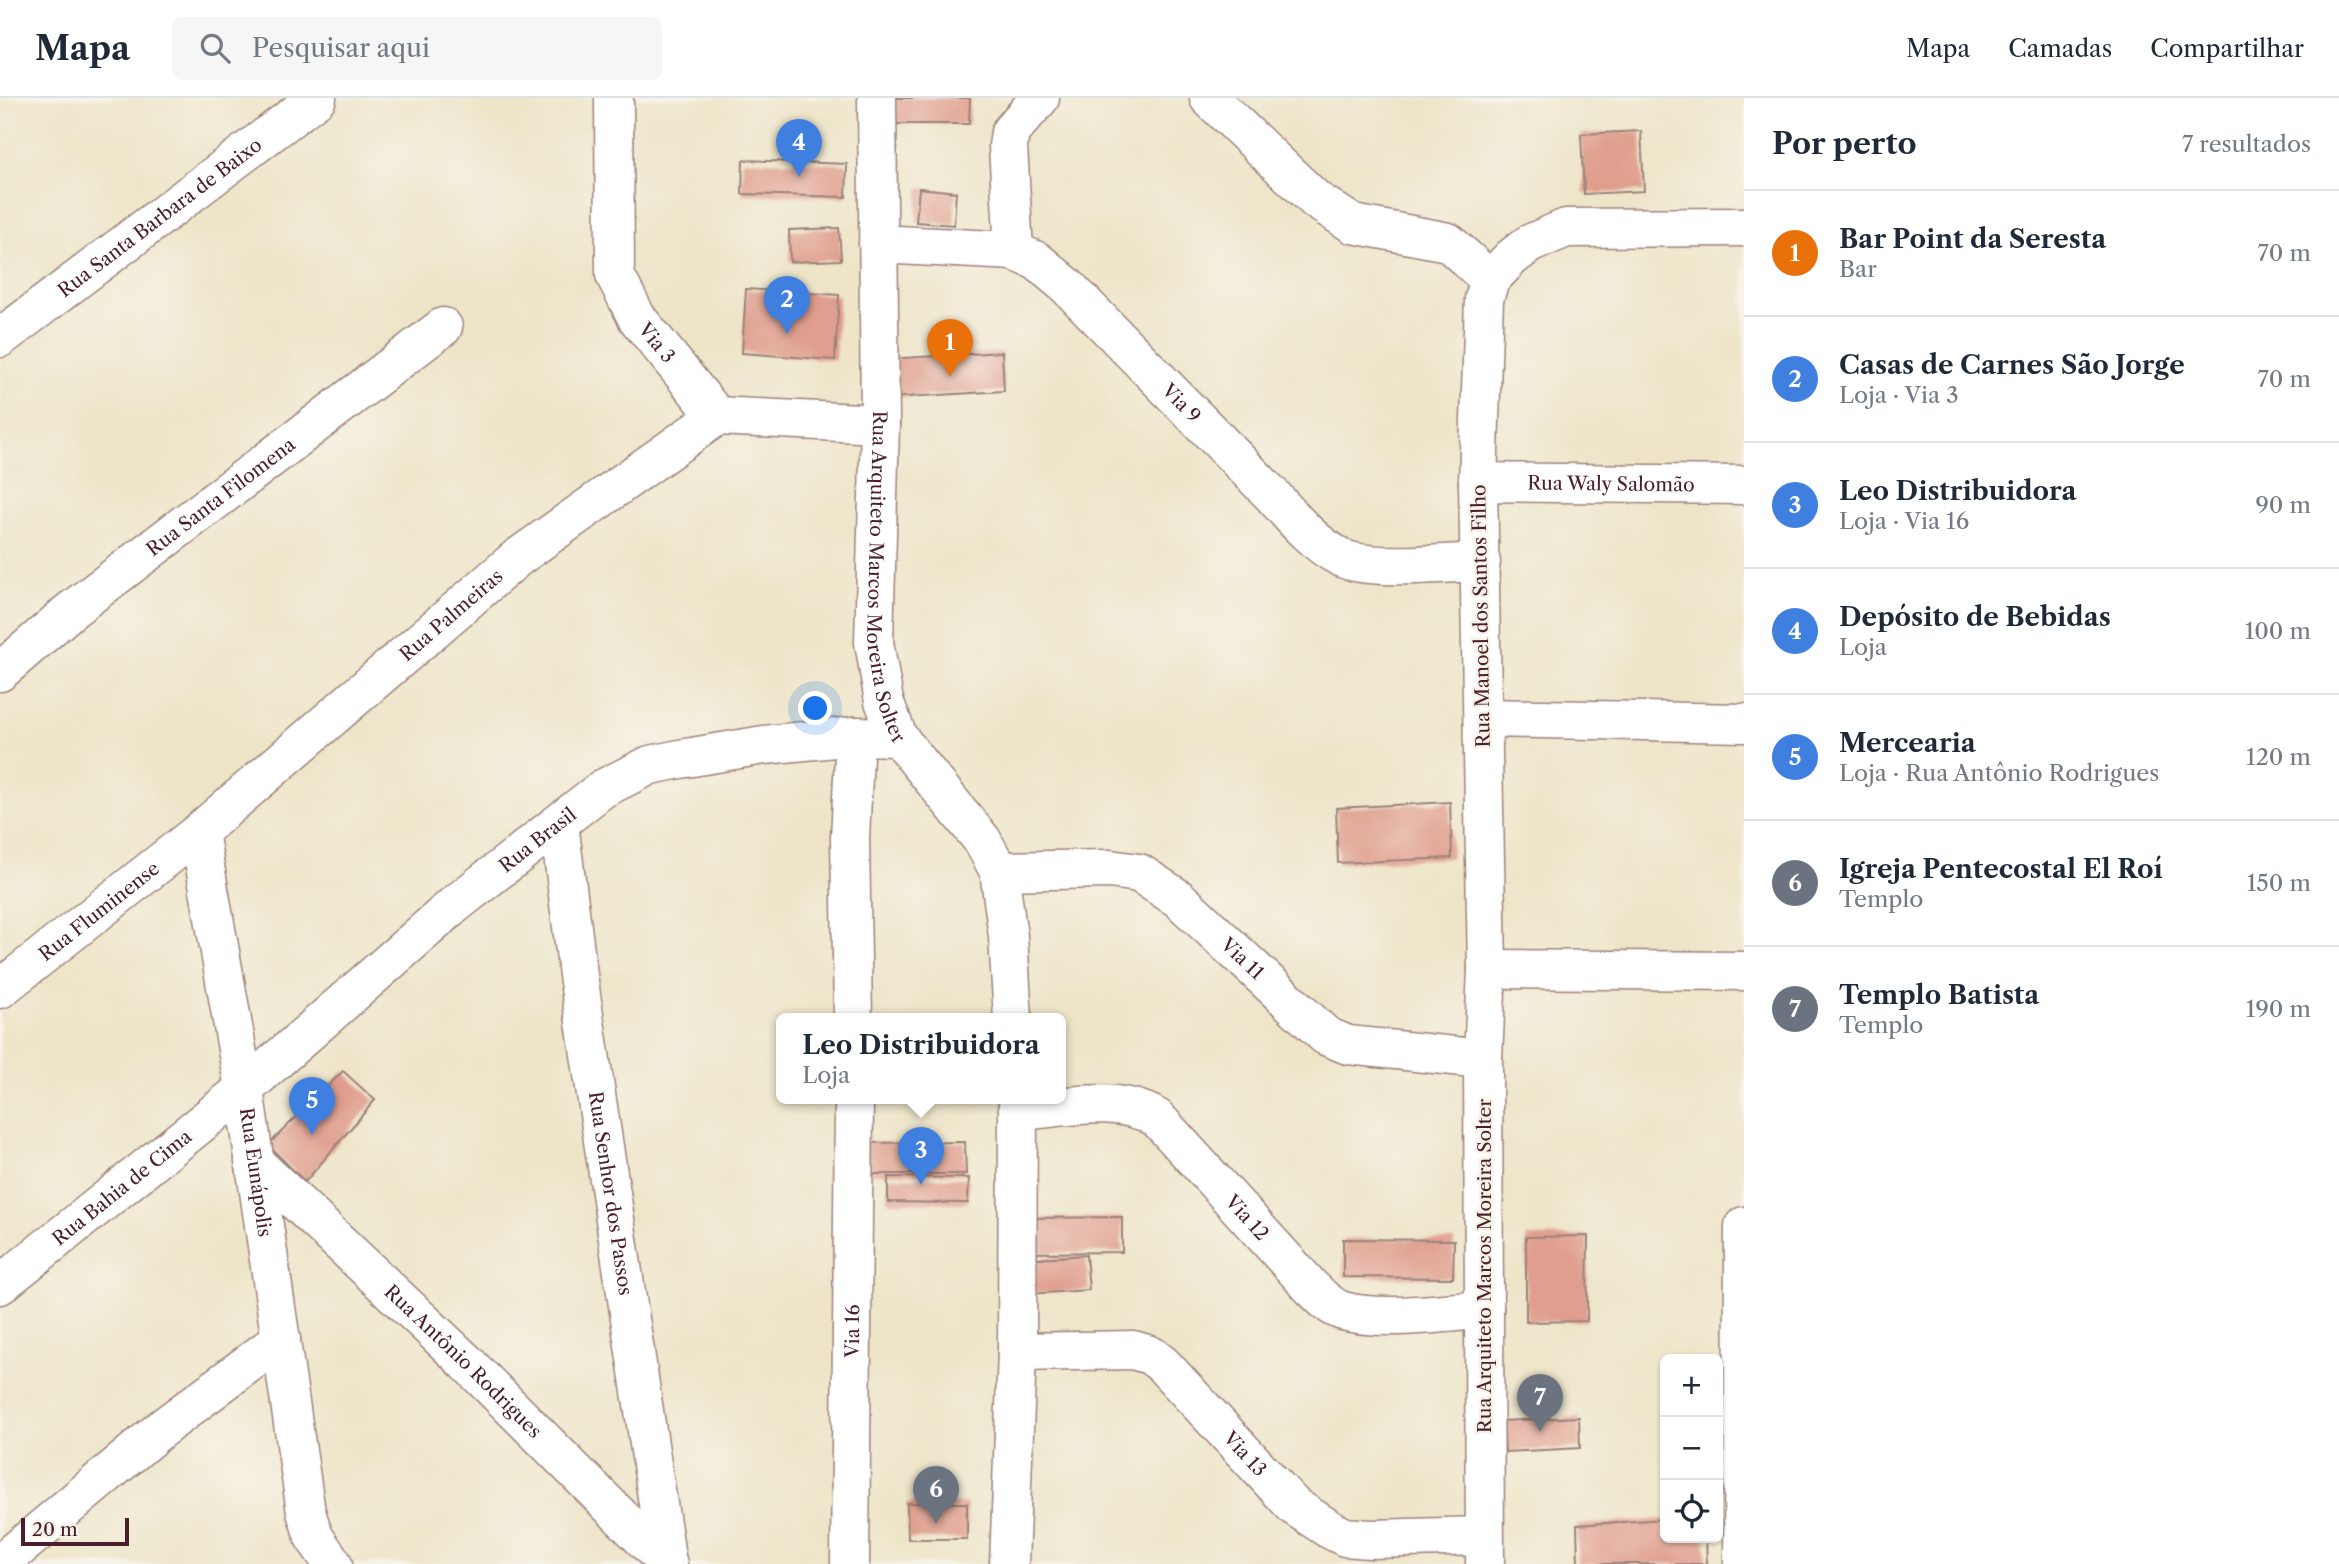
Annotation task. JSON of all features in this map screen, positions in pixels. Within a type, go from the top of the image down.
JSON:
[{"type":"street","name":"Rua Santa Barbara de Baixo","points":[[0,338],[317,98]]},
{"type":"street","name":"Via 3","points":[[614,98],[615,275],[638,318],[717,416]]},
{"type":"street","name":"Rua Arquiteto Marcos Moreira Solter","points":[[877,98],[880,424],[874,642],[884,701],[898,737],[982,840],[999,871],[1008,936],[1013,1013]]},
{"type":"street","points":[[1014,251],[1008,146],[1010,132],[1040,98]]},
{"type":"street","points":[[1209,98],[1316,201],[1336,214],[1353,224],[1378,231],[1448,242],[1490,280],[1529,244],[1566,228],[1744,227]]},
{"type":"street","name":"Via 9","points":[[878,244],[1014,251],[1037,261],[1067,286],[1301,528],[1344,559],[1359,563],[1481,562]]},
{"type":"street","name":"Rua Manoel dos Santos Filho","points":[[1487,969],[1478,482],[1482,319],[1490,280]]},
{"type":"street","name":"Rua Santa Filomena","points":[[0,672],[69,612],[443,327]]},
{"type":"street","points":[[717,416],[880,424]]},
{"type":"street","name":"Rua Palmeiras","points":[[199,832],[517,558],[717,416]]},
{"type":"street","name":"Rua Waly Salomão","points":[[1478,482],[1744,485]]},
{"type":"street","points":[[1484,718],[1744,723]]},
{"type":"street","points":[[853,1013],[850,838],[855,736]]},
{"type":"street","name":"Rua Brasil","points":[[244,1089],[395,954],[602,789],[650,765],[764,745],[855,736],[898,737]]},
{"type":"street","name":"Rua Senhor dos Passos","points":[[559,823],[578,975],[668,1563]]},
{"type":"street","name":"Rua Fluminense","points":[[0,989],[199,832]]},
{"type":"street","name":"Rua Eunápolis","points":[[199,832],[244,1089],[306,1512],[314,1537],[332,1564]]},
{"type":"street","name":"Via 11","points":[[999,871],[1110,869],[1139,873],[1179,899],[1325,1036],[1348,1045],[1483,1059]]},
{"type":"street","points":[[1487,969],[1744,971]]},
{"type":"street","name":"Rua Arquiteto Marcos Moreira Solter","points":[[1485,1550],[1483,1059],[1487,969]]},
{"type":"street","name":"Rua Bahia de Cima","points":[[0,1285],[244,1089]]},
{"type":"street","name":"Via 16","points":[[850,1564],[854,1104]]},
{"type":"street","points":[[1009,1564],[1017,1352],[1018,1105]]},
{"type":"street","name":"Via 12","points":[[1018,1105],[1135,1106],[1157,1118],[1309,1285],[1325,1301],[1341,1311],[1377,1315],[1484,1310]]},
{"type":"street","name":"Rua Antônio Rodrigues","points":[[254,1162],[465,1361],[668,1563]]},
{"type":"street","points":[[1743,1564],[1744,1226]]},
{"type":"street","points":[[0,1564],[162,1429],[281,1339]]},
{"type":"street","name":"Via 13","points":[[1017,1352],[1133,1350],[1150,1355],[1174,1375],[1294,1506],[1345,1537],[1485,1550]]},
{"type":"building","points":[[896,98],[970,98],[969,124],[896,124]]},
{"type":"building","points":[[1641,131],[1644,191],[1584,194],[1581,134]]},
{"type":"building","points":[[743,160],[847,164],[846,197],[742,194]]},
{"type":"building","points":[[919,188],[956,192],[954,225],[916,222]]},
{"type":"building","points":[[839,228],[841,260],[790,262],[789,230]]},
{"type":"building","points":[[746,289],[839,295],[835,360],[742,353]]},
{"type":"building","points":[[1002,352],[1004,391],[890,398],[888,359]]},
{"type":"building","points":[[1450,802],[1452,858],[1338,863],[1336,808]]},
{"type":"building","points":[[343,1071],[375,1100],[305,1182],[268,1145]]},
{"type":"building","points":[[965,1142],[966,1174],[863,1174],[863,1143]]},
{"type":"building","points":[[888,1177],[969,1178],[968,1203],[888,1202]]},
{"type":"building","points":[[1122,1217],[1122,1252],[1029,1253],[1029,1218]]},
{"type":"building","points":[[1588,1236],[1587,1321],[1526,1322],[1526,1237]]},
{"type":"building","points":[[1343,1239],[1454,1240],[1453,1278],[1343,1277]]},
{"type":"building","points":[[1086,1255],[1089,1290],[1027,1294],[1024,1259]]},
{"type":"building","points":[[1579,1417],[1580,1448],[1505,1452],[1503,1421]]},
{"type":"building","points":[[907,1503],[967,1503],[967,1539],[908,1539]]},
{"type":"building","points":[[1660,1519],[1660,1543],[1706,1543],[1707,1564],[1578,1564],[1577,1525]]},
{"type":"place","name":"Depósito de Bebidas","points":[[799,177]]},
{"type":"place","name":"Casas de Carnes São Jorge","points":[[787,334]]},
{"type":"place","name":"Bar Point da Seresta","points":[[950,377]]},
{"type":"place","name":"Mercearia","points":[[312,1135]]},
{"type":"place","name":"Leo Distribuidora","points":[[921,1185]]},
{"type":"place","name":"Templo Batista","points":[[1540,1432]]},
{"type":"place","name":"Igreja Pentecostal El Roí","points":[[936,1524]]}]
